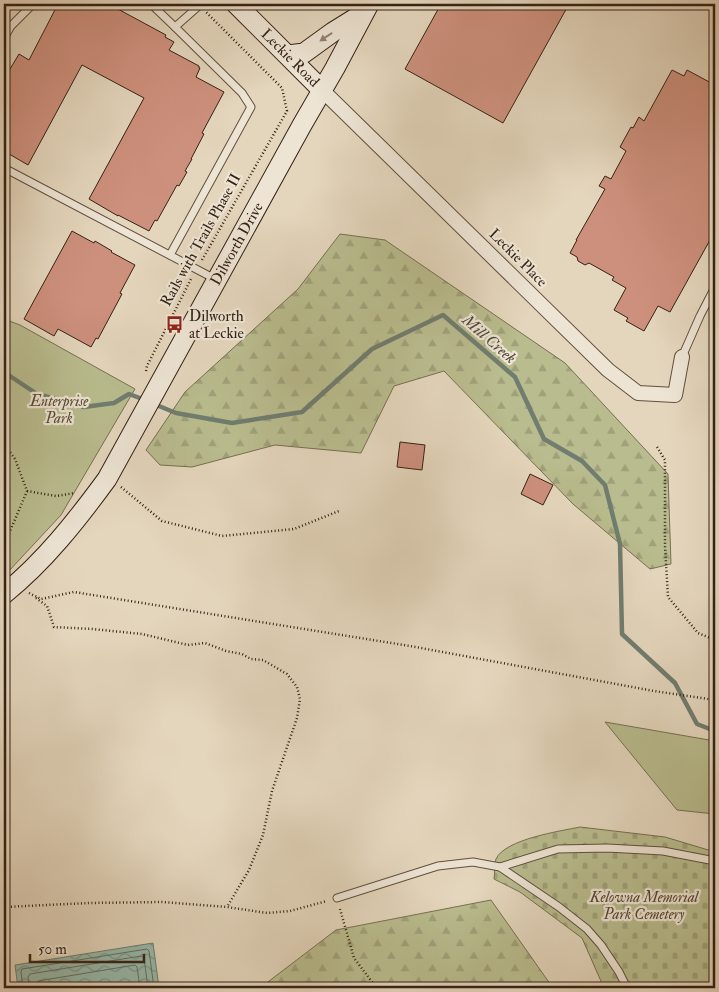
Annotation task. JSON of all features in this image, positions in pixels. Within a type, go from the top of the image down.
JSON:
[{"type":"main road","name":"Leckie Road","points":[[236,4],[323,91]]},
{"type":"main road","points":[[288,55],[304,53],[366,9]]},
{"type":"main road","name":"Dilworth Drive","points":[[4,594],[18,583],[72,525],[107,479],[323,91],[366,9]]},
{"type":"street","name":"Leckie Place","points":[[323,91],[608,370],[638,393],[675,395],[682,357]]},
{"type":"lane","points":[[4,38],[6,28],[33,4]]},
{"type":"lane","points":[[151,4],[242,93],[251,107],[170,255]]},
{"type":"lane","points":[[175,27],[200,5]]},
{"type":"lane","points":[[4,168],[217,280]]},
{"type":"lane","points":[[682,357],[715,287]]},
{"type":"lane","points":[[500,868],[558,849],[607,848],[663,851],[715,860]]},
{"type":"lane","points":[[337,898],[438,866],[473,862],[500,868],[559,907],[587,929],[606,952],[627,988]]},
{"type":"path","name":"Rails with Trails Phase II","points":[[146,375],[147,366],[186,287],[287,112],[282,88],[200,5]]},
{"type":"path","points":[[4,444],[16,459],[27,491],[4,542]]},
{"type":"path","points":[[657,447],[665,460],[665,546],[668,597],[698,633],[715,640]]},
{"type":"path","points":[[107,479],[124,489],[162,521],[222,536],[294,529],[339,511]]},
{"type":"path","points":[[27,491],[56,496],[76,493]]},
{"type":"path","points":[[227,908],[249,870],[263,835],[272,791],[297,718],[300,699],[297,687],[287,674],[263,660],[251,659],[242,654],[226,651],[205,643],[188,645],[142,634],[54,627],[47,606],[30,594],[41,599],[74,592],[410,646],[715,700]]},
{"type":"path","points":[[4,908],[89,903],[162,902],[267,913],[290,911],[337,898],[354,958],[378,988]]},
{"type":"green space","points":[[340,234],[385,240],[565,363],[668,474],[671,564],[650,569],[573,504],[444,371],[394,386],[361,453],[275,445],[192,467],[160,465],[146,450],[185,392],[298,289]]},
{"type":"green space","name":"Enterprise Park","points":[[4,319],[20,325],[135,389],[61,515],[4,574]]},
{"type":"green space","points":[[605,722],[715,741],[715,814],[677,810]]},
{"type":"green space","name":"Kelowna Memorial Park Cemetery","points":[[580,827],[665,837],[715,852],[715,988],[604,988],[582,938],[520,892],[494,879],[496,859],[501,852],[510,846],[534,837]]},
{"type":"green space","points":[[491,900],[553,988],[260,988],[336,930]]},
{"type":"water","points":[[153,943],[159,988],[18,988],[15,965]]},
{"type":"building","points":[[58,4],[118,4],[116,8],[166,35],[165,37],[174,42],[169,50],[199,66],[196,77],[224,92],[202,133],[204,134],[185,171],[187,172],[149,231],[89,199],[144,98],[82,65],[28,165],[4,151],[4,79],[19,54],[29,60]]},
{"type":"building","points":[[441,4],[569,4],[503,123],[405,69]]},
{"type":"building","points":[[672,70],[684,76],[687,70],[715,85],[715,231],[670,312],[658,306],[644,331],[626,321],[628,318],[614,310],[626,288],[612,280],[614,277],[589,263],[585,265],[570,253],[605,189],[599,186],[605,176],[611,179],[626,151],[620,147],[631,127],[633,128],[639,117],[644,121]]},
{"type":"building","points":[[72,231],[94,243],[95,241],[135,265],[98,339],[96,338],[91,347],[58,329],[54,336],[24,319]]},
{"type":"building","points":[[400,442],[425,445],[422,470],[397,467]]},
{"type":"building","points":[[530,474],[553,485],[543,505],[521,494]]},
{"type":"waterway","name":"Mill Creek","points":[[154,404],[176,413],[232,423],[302,412],[372,349],[443,315],[515,377],[544,439],[582,461],[605,485],[620,544],[622,634],[675,683],[697,724],[715,731]]},
{"type":"waterway","name":"Mill Creek","points":[[4,372],[37,394],[84,407],[114,403],[129,394],[145,400]]},
{"type":"place","name":"Dilworth at Leckie","points":[[175,325]]}]
